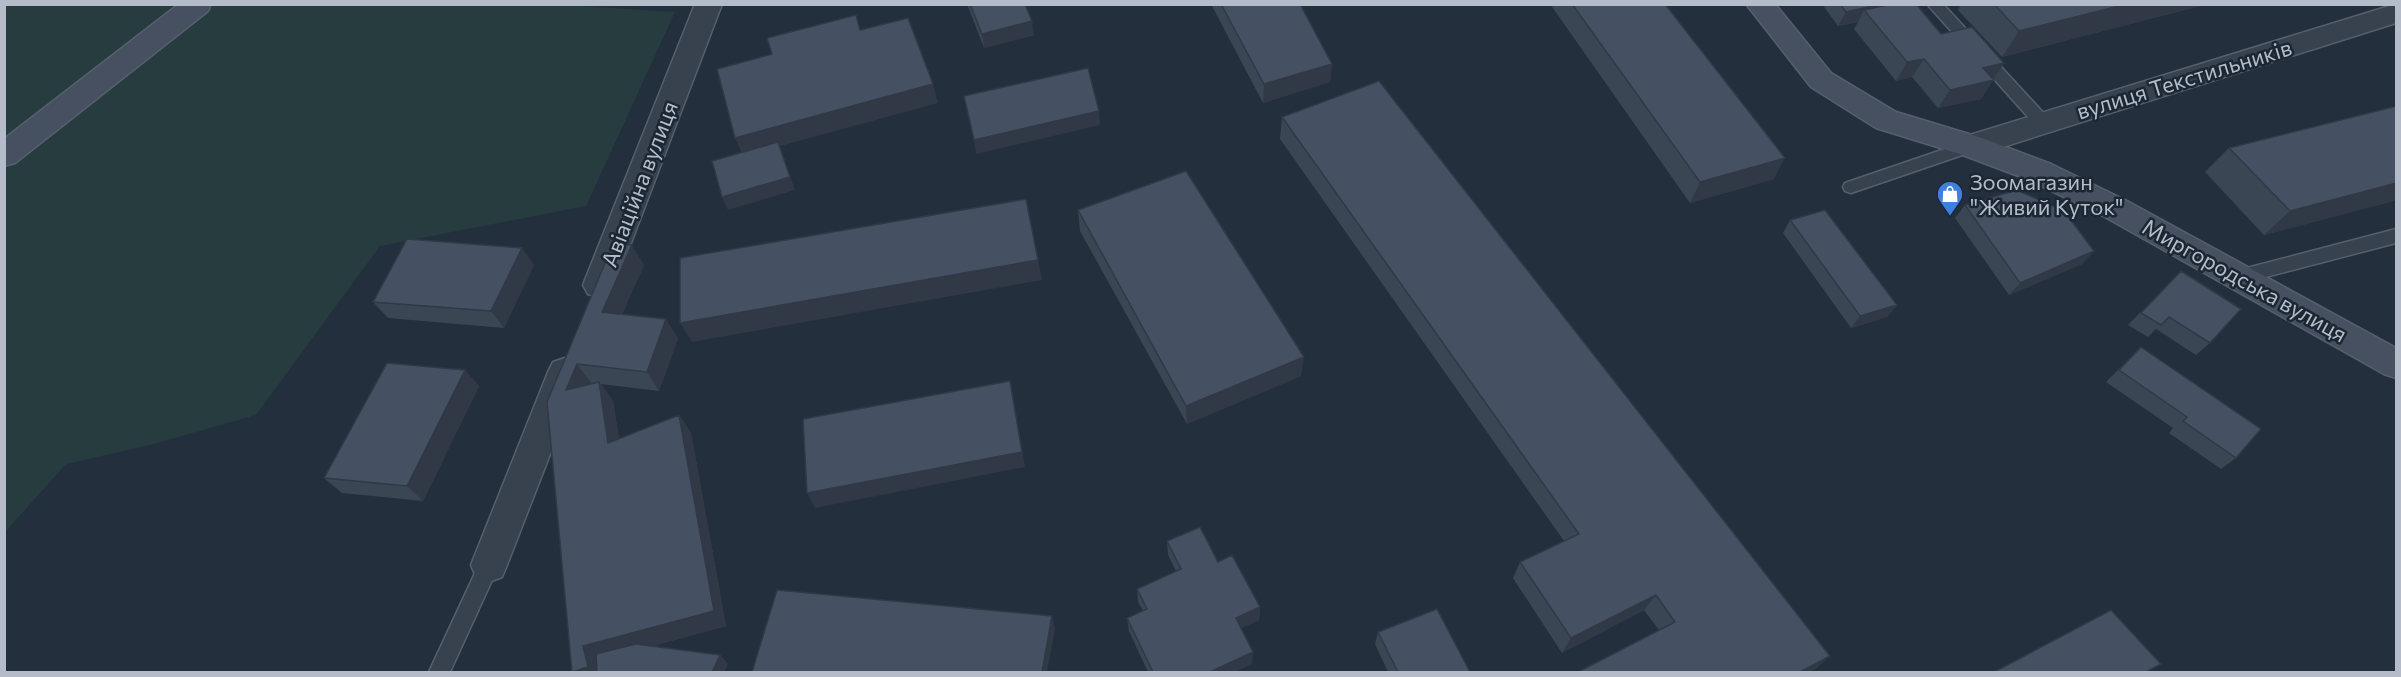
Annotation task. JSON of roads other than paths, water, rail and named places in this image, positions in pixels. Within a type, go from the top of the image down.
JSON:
[{"type":"main road","points":[[4,155],[198,4]]},
{"type":"main road","name":"Миргородська вулиця","points":[[1759,4],[1821,80],[1886,120],[1971,146],[2040,172],[2116,209],[2397,364]]},
{"type":"street","name":"Авіаційна вулиця","points":[[588,312],[709,4]]},
{"type":"street","name":"вулиця Текстильників","points":[[1971,146],[2397,13]]},
{"type":"street","points":[[489,565],[575,345]]},
{"type":"lane","points":[[1934,4],[2043,123]]},
{"type":"lane","points":[[1851,187],[1971,146]]},
{"type":"lane","points":[[2239,277],[2397,236]]},
{"type":"lane","points":[[439,672],[489,565]]},
{"type":"place","name":"Зоомагазин \"Живий Куток\"","points":[[1950,217]]}]
